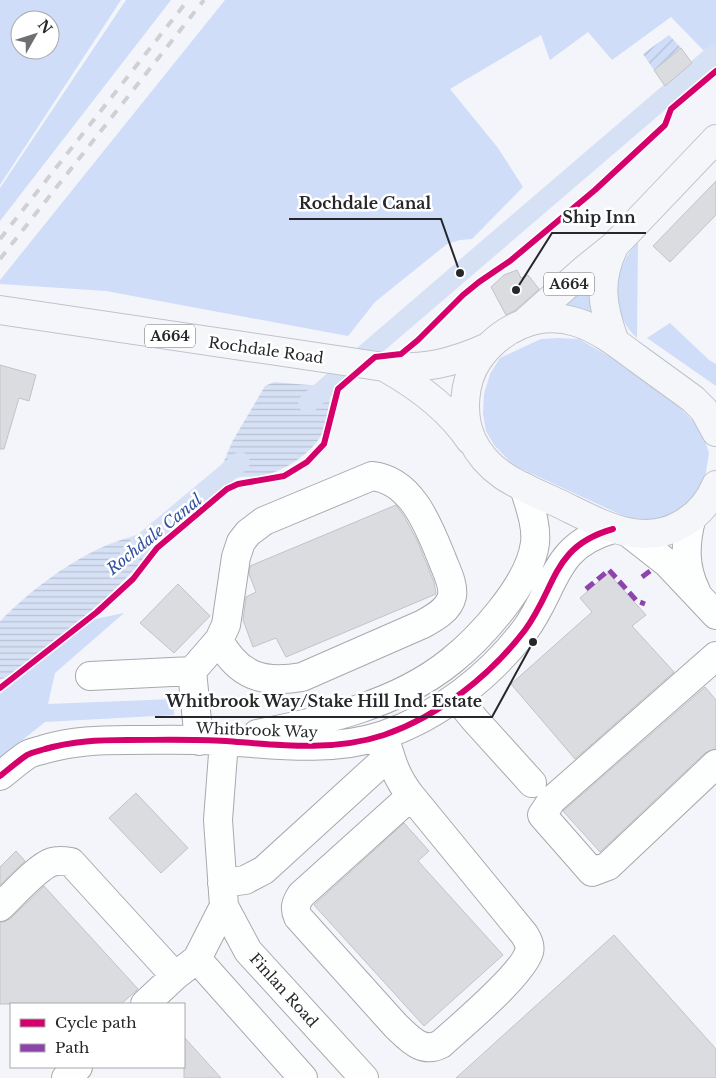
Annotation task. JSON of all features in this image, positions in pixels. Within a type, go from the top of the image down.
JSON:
[{"type":"main road","name":"A664","points":[[523,324],[615,245],[716,139]]},
{"type":"main road","name":"A664","points":[[615,245],[606,262],[603,282],[604,303],[608,323],[615,342]]},
{"type":"main road","name":"Rochdale Road","points":[[6,311],[384,367],[411,368],[438,365],[464,358],[488,347]]},
{"type":"main road","points":[[714,494],[691,520],[675,529],[660,534],[622,532],[524,487],[502,476],[489,466],[481,456],[472,438],[466,420],[465,400],[469,381],[476,363],[488,347],[508,331],[523,324],[541,319],[561,319],[594,329],[705,405],[704,410],[716,432]]},
{"type":"main road","name":"Rochdale Road","points":[[384,367],[407,380],[428,396],[466,434],[481,456]]},
{"type":"street","points":[[90,676],[192,671],[219,640],[226,624],[236,557],[241,542],[248,533],[264,521],[372,476],[383,477],[393,482],[413,500],[432,534],[451,582],[452,594],[450,601],[438,615],[423,624],[302,677],[289,679],[269,679],[240,669],[226,654],[219,640]]},
{"type":"street","name":"Whitbrook Way","points":[[212,741],[297,726],[376,702],[403,691],[427,678],[450,662],[471,644],[512,596],[532,557],[535,531],[524,487]]},
{"type":"street","points":[[691,520],[686,544],[687,560],[692,582],[707,606]]},
{"type":"street","name":"Whitbrook Way","points":[[0,776],[28,755],[65,743],[95,740],[212,741],[312,746],[366,740],[387,745],[419,720],[456,697],[492,667],[525,630],[549,590],[560,565],[572,550],[598,533],[622,532]]},
{"type":"street","points":[[622,532],[667,563],[707,606]]},
{"type":"street","points":[[714,663],[552,800],[542,815],[592,872],[608,866],[716,764]]},
{"type":"street","name":"Finlan Road","points":[[192,671],[212,741],[223,894],[248,952],[364,1078]]},
{"type":"street","points":[[456,697],[474,720],[532,783]]},
{"type":"street","points":[[146,1003],[175,976],[197,959],[223,894],[264,870],[387,745],[394,770],[401,784],[411,796],[524,934],[530,950],[525,960],[508,981],[441,1044],[429,1048],[421,1047],[413,1042],[396,1026],[298,917],[295,910],[296,902],[301,895],[411,796]]},
{"type":"street","points":[[0,907],[40,870],[52,862],[63,860],[72,862],[175,976]]},
{"type":"street","points":[[197,959],[303,1078]]},
{"type":"street","points":[[66,1078],[77,1068]]},
{"type":"shaded area","points":[[0,0],[121,0],[0,185]]},
{"type":"shaded area","points":[[126,0],[171,0],[0,221],[0,188]]},
{"type":"shaded area","points":[[225,0],[716,0],[716,45],[706,53],[671,17],[612,60],[588,32],[550,60],[541,35],[450,89],[498,148],[523,187],[472,239],[447,244],[375,302],[348,336],[106,291],[0,284],[0,280]]},
{"type":"shaded area","points":[[669,35],[681,48],[654,70],[643,54]]},
{"type":"shaded area","points":[[638,242],[637,338],[628,328],[622,316],[618,303],[618,290],[623,264]]},
{"type":"shaded area","points":[[593,272],[598,315],[583,309],[560,307]]},
{"type":"shaded area","points":[[670,323],[709,360],[716,364],[716,386],[647,338]]},
{"type":"shaded area","points":[[541,339],[579,339],[615,360],[677,405],[701,429],[709,453],[704,484],[689,503],[661,520],[628,518],[513,465],[494,445],[486,431],[483,414],[484,394],[490,374],[500,358]]},
{"type":"shaded area","points":[[274,382],[332,387],[324,429],[308,452],[282,469],[265,475],[234,478],[224,483],[215,474],[222,466],[232,442],[265,386]]},
{"type":"shaded area","points":[[146,532],[154,542],[139,565],[106,598],[40,654],[12,674],[0,680],[0,622],[2,619],[35,589],[72,563],[104,546]]},
{"type":"shaded area","points":[[124,613],[55,673],[48,704],[174,699],[174,715],[45,722],[0,758],[0,694],[91,620]]},
{"type":"building","points":[[681,48],[692,63],[665,86],[654,70]]},
{"type":"building","points":[[716,181],[716,215],[670,262],[653,246]]},
{"type":"building","points":[[517,270],[521,278],[528,275],[539,289],[516,310],[506,315],[491,287],[504,275]]},
{"type":"building","points":[[0,365],[36,375],[29,401],[19,398],[4,449],[0,449]]},
{"type":"building","points":[[396,505],[417,540],[434,582],[436,594],[286,657],[276,638],[253,647],[243,620],[246,597],[256,592],[249,574],[250,566]]},
{"type":"building","points":[[608,573],[646,615],[632,626],[674,672],[575,759],[511,684],[592,612],[580,598]]},
{"type":"building","points":[[178,584],[210,616],[174,653],[140,623]]},
{"type":"building","points":[[705,687],[716,700],[716,749],[705,753],[600,852],[563,811]]},
{"type":"building","points":[[136,793],[188,848],[161,873],[109,818]]},
{"type":"building","points":[[404,823],[429,851],[418,861],[503,955],[424,1026],[314,905]]},
{"type":"building","points":[[16,851],[25,861],[0,885],[0,867]]},
{"type":"building","points":[[44,886],[138,989],[122,1003],[0,1004],[0,922],[11,918]]},
{"type":"building","points":[[614,935],[716,1049],[716,1078],[456,1078]]},
{"type":"building","points":[[185,1038],[221,1078],[184,1078],[185,1068]]},
{"type":"waterway","name":"Rochdale Canal","points":[[308,403],[716,53]]},
{"type":"waterway","name":"Rochdale Canal","points":[[130,554],[240,462]]},
{"type":"railway","points":[[0,239],[188,0]]},
{"type":"railway","points":[[0,259],[204,0]]},
{"type":"marked path","points":[[642,577],[654,568]]},
{"type":"marked path","points":[[586,589],[609,570],[637,601],[645,604]]},
{"type":"cycle path","points":[[0,688],[97,612],[133,579],[157,548],[227,489],[238,484],[284,476],[307,462],[324,444],[338,389],[375,357],[401,354],[418,340],[463,295],[510,261],[595,190],[665,125],[671,109],[716,71]]},
{"type":"cycle path","points":[[0,776],[29,754],[55,746],[76,743],[106,740],[189,740],[305,746],[345,744],[384,735],[404,727],[444,706],[496,663],[525,630],[558,569],[567,557],[578,546],[593,536],[613,529]]},
{"type":"place","name":"Rochdale Canal","points":[[460,273]]},
{"type":"place","name":"Ship Inn","points":[[516,290]]},
{"type":"place","name":"Whitbrook Way/Stake Hill Ind. Estate","points":[[533,642]]}]
